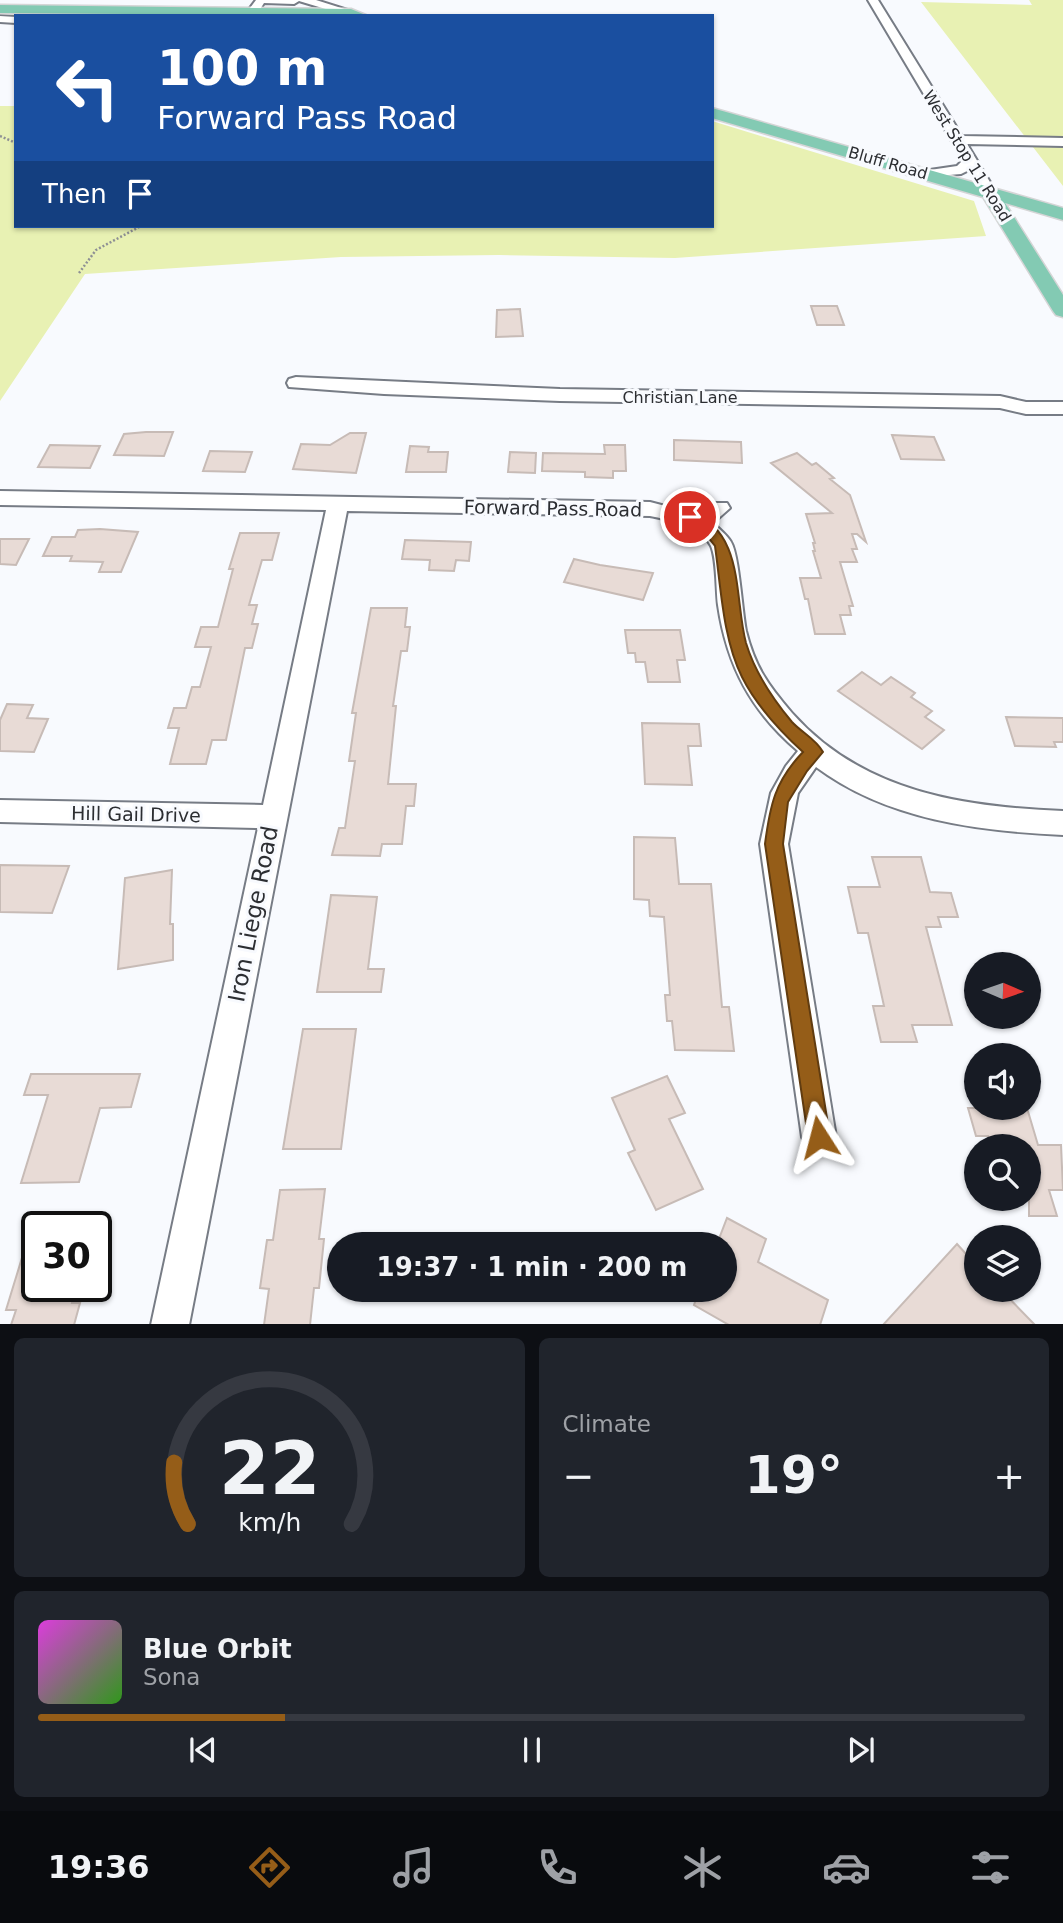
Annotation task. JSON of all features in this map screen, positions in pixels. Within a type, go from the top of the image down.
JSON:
[{"type":"main road","points":[[0,9],[103,13],[255,9],[284,4],[356,14]]},
{"type":"main road","name":"Bluff Road","points":[[714,114],[1063,214]]},
{"type":"main road","name":"West Stop 11 Road","points":[[989,192],[1063,311]]},
{"type":"main road","points":[[1009,225],[1030,215],[1063,214]]},
{"type":"street","points":[[304,0],[356,14]]},
{"type":"street","points":[[325,6],[340,0]]},
{"type":"street","name":"West Stop 11 Road","points":[[873,0],[989,192]]},
{"type":"street","points":[[957,140],[1063,142]]},
{"type":"street","points":[[928,174],[961,170],[970,161]]},
{"type":"street","name":"Christian Lane","points":[[296,383],[543,397],[816,397],[1000,401],[1026,408],[1063,408]]},
{"type":"street","name":"Forward Pass Road","points":[[0,498],[650,509],[690,517],[712,532],[722,545],[738,641],[749,676],[787,727],[814,752],[858,780],[921,807],[1004,822],[1063,823]]},
{"type":"street","name":"Iron Liege Road","points":[[170,1324],[338,504]]},
{"type":"street","points":[[699,523],[719,508]]},
{"type":"street","points":[[814,752],[801,766],[779,801],[774,844],[819,1137]]},
{"type":"street","name":"Hill Gail Drive","points":[[0,811],[272,817]]},
{"type":"path","points":[[79,274],[83,261],[117,235],[136,228]]},
{"type":"green space","points":[[1029,0],[1063,0],[1063,186],[921,2],[1032,5]]},
{"type":"green space","points":[[0,106],[14,106],[14,228],[714,228],[714,122],[974,201],[986,236],[675,258],[499,255],[341,257],[85,274],[0,401]]},
{"type":"building","points":[[811,306],[837,306],[844,325],[817,325]]},
{"type":"building","points":[[520,309],[523,336],[496,337],[497,310]]},
{"type":"building","points":[[173,432],[164,456],[114,455],[124,434]]},
{"type":"building","points":[[350,433],[366,433],[356,473],[293,469],[301,444],[330,445]]},
{"type":"building","points":[[892,435],[934,437],[944,460],[901,459]]},
{"type":"building","points":[[674,440],[741,442],[742,463],[674,460]]},
{"type":"building","points":[[50,445],[100,446],[90,468],[38,467]]},
{"type":"building","points":[[604,445],[625,445],[626,471],[613,471],[613,478],[585,477],[585,472],[542,471],[543,453],[605,454]]},
{"type":"building","points":[[410,446],[429,447],[428,452],[448,452],[446,472],[406,472]]},
{"type":"building","points":[[210,451],[252,452],[245,472],[203,471]]},
{"type":"building","points":[[510,452],[536,453],[535,473],[508,472]]},
{"type":"building","points":[[797,453],[812,465],[816,463],[850,495],[866,542],[857,534],[852,534],[857,549],[852,549],[857,562],[840,562],[853,606],[849,606],[851,615],[840,615],[845,634],[815,634],[808,599],[805,599],[800,578],[821,578],[813,551],[815,543],[806,514],[832,513],[771,463]]},
{"type":"building","points":[[78,530],[138,532],[121,572],[99,572],[103,562],[70,561],[72,556],[43,556],[52,537],[75,537]]},
{"type":"building","points":[[240,533],[279,533],[272,560],[262,560],[249,605],[257,605],[252,624],[258,624],[252,648],[245,648],[226,740],[212,740],[206,764],[170,764],[179,728],[168,728],[174,708],[186,708],[192,687],[200,687],[211,647],[195,647],[201,627],[218,627],[233,569],[229,569]]},
{"type":"building","points":[[0,539],[29,539],[16,565],[0,564]]},
{"type":"building","points":[[405,540],[471,542],[469,561],[456,560],[454,571],[429,570],[430,560],[402,559]]},
{"type":"building","points":[[574,559],[653,573],[643,600],[564,582]]},
{"type":"building","points":[[371,608],[407,608],[405,627],[410,627],[407,651],[401,651],[393,706],[396,706],[388,784],[416,784],[414,806],[406,806],[402,844],[382,844],[380,856],[332,855],[339,828],[345,828],[355,761],[349,761],[356,713],[352,713]]},
{"type":"building","points":[[625,630],[680,630],[685,660],[677,660],[680,682],[648,682],[645,662],[636,662],[635,653],[628,653]]},
{"type":"building","points":[[862,672],[881,685],[891,677],[915,693],[911,697],[932,711],[925,717],[944,730],[922,749],[838,691]]},
{"type":"building","points":[[7,704],[33,705],[27,718],[48,719],[34,752],[0,751],[0,720]]},
{"type":"building","points":[[1006,717],[1063,718],[1063,742],[1054,742],[1056,747],[1015,746]]},
{"type":"building","points":[[642,723],[699,724],[701,746],[688,746],[692,785],[645,784]]},
{"type":"building","points":[[634,837],[675,838],[679,884],[711,884],[722,1007],[729,1007],[734,1051],[675,1050],[672,1021],[667,1021],[665,995],[670,995],[664,917],[650,916],[649,900],[634,899]]},
{"type":"building","points":[[872,857],[921,857],[930,892],[951,893],[958,917],[938,917],[941,927],[926,927],[952,1025],[912,1025],[917,1042],[881,1042],[873,1006],[884,1006],[868,933],[858,933],[848,887],[880,887]]},
{"type":"building","points":[[0,865],[69,866],[52,913],[0,912]]},
{"type":"building","points":[[172,870],[170,924],[173,924],[173,960],[118,969],[125,878]]},
{"type":"building","points":[[331,895],[377,897],[368,969],[384,969],[381,992],[317,992]]},
{"type":"building","points":[[303,1029],[356,1029],[341,1149],[283,1149]]},
{"type":"building","points":[[31,1074],[140,1074],[131,1107],[100,1108],[79,1182],[21,1183],[48,1095],[24,1095]]},
{"type":"building","points":[[667,1076],[685,1113],[669,1119],[703,1189],[656,1210],[628,1153],[635,1150],[612,1098]]},
{"type":"building","points":[[971,1120],[1031,1120],[1035,1134],[975,1134]]},
{"type":"building","points":[[1041,1145],[1061,1145],[1063,1190],[1049,1190],[1057,1216],[1029,1216],[1029,1211],[1041,1211]]},
{"type":"building","points":[[325,1189],[319,1239],[324,1239],[319,1288],[314,1288],[310,1324],[264,1324],[269,1289],[260,1288],[267,1240],[273,1240],[280,1190]]},
{"type":"building","points":[[727,1218],[766,1239],[758,1262],[828,1300],[820,1324],[727,1324],[694,1305],[695,1302],[737,1302],[737,1232],[722,1232]]},
{"type":"building","points":[[957,1244],[964,1252],[964,1302],[1013,1302],[1034,1324],[884,1324]]},
{"type":"building","points":[[21,1261],[21,1302],[80,1303],[74,1324],[11,1324],[16,1310],[6,1310]]},
{"type":"route","points":[[690,517],[712,532],[722,545],[738,641],[749,676],[787,727],[814,752],[801,766],[779,801],[774,844],[819,1137]]}]
